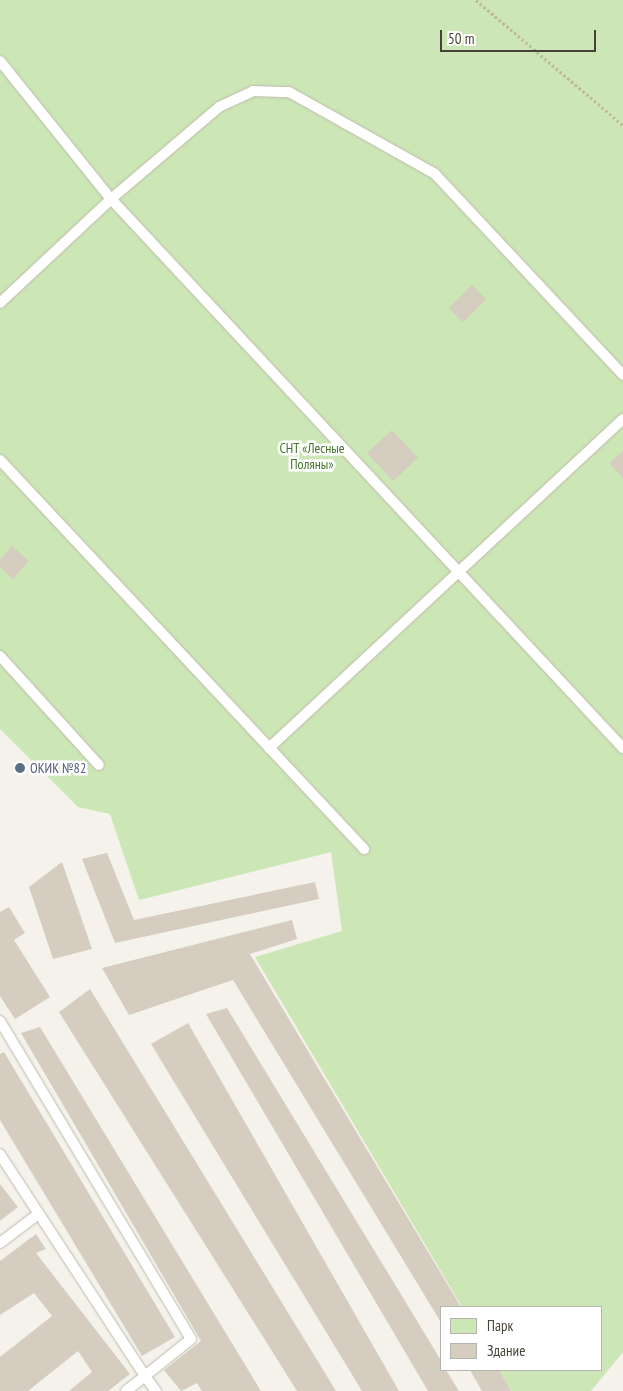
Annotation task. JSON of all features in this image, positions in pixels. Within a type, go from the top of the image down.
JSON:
[{"type":"lane","points":[[0,61],[111,199],[623,748]]},
{"type":"lane","points":[[0,303],[111,199],[219,107],[253,91],[289,92],[436,174],[623,375]]},
{"type":"lane","points":[[269,748],[623,419]]},
{"type":"lane","points":[[0,460],[364,849]]},
{"type":"lane","points":[[0,656],[100,765]]},
{"type":"lane","points":[[0,1021],[191,1339],[126,1391]]},
{"type":"lane","points":[[0,1154],[156,1391]]},
{"type":"lane","points":[[0,1243],[38,1214]]},
{"type":"path","points":[[476,0],[623,126]]},
{"type":"green space","name":"СНТ «Лесные Поляны»","points":[[0,0],[623,0],[623,1352],[591,1391],[511,1391],[500,1371],[603,1371],[603,1306],[461,1306],[255,957],[342,931],[331,852],[139,900],[110,814],[78,807],[0,729]]},
{"type":"building","points":[[472,285],[486,299],[463,322],[449,308]]},
{"type":"building","points":[[392,430],[418,458],[393,481],[367,453]]},
{"type":"building","points":[[623,451],[623,478],[609,463]]},
{"type":"building","points":[[12,546],[29,561],[13,579],[0,567],[0,560]]},
{"type":"building","points":[[107,853],[134,920],[315,882],[319,899],[115,943],[82,859]]},
{"type":"building","points":[[62,862],[92,949],[53,959],[29,887]]},
{"type":"building","points":[[9,907],[25,933],[14,940],[50,997],[15,1019],[0,996],[0,912]]},
{"type":"building","points":[[292,920],[297,939],[250,954],[460,1306],[440,1306],[440,1321],[233,980],[129,1015],[102,968]]},
{"type":"building","points":[[90,989],[336,1391],[297,1391],[59,1012]]},
{"type":"building","points":[[227,1008],[440,1359],[440,1371],[447,1371],[459,1391],[428,1391],[206,1014]]},
{"type":"building","points":[[188,1023],[399,1391],[362,1391],[151,1044]]},
{"type":"building","points":[[40,1027],[261,1391],[202,1391],[197,1383],[181,1391],[164,1370],[201,1341],[21,1033]]},
{"type":"building","points":[[4,1052],[175,1337],[142,1356],[0,1120],[0,1054]]},
{"type":"building","points":[[0,1184],[18,1207],[0,1221]]},
{"type":"building","points":[[36,1234],[46,1249],[36,1253],[130,1374],[108,1391],[69,1391],[92,1372],[78,1351],[28,1391],[0,1391],[0,1357],[52,1316],[34,1293],[0,1315],[0,1261]]},
{"type":"building","points":[[471,1371],[500,1371],[511,1391],[482,1391]]},
{"type":"place","name":"ОКИК №82","points":[[20,768]]}]
